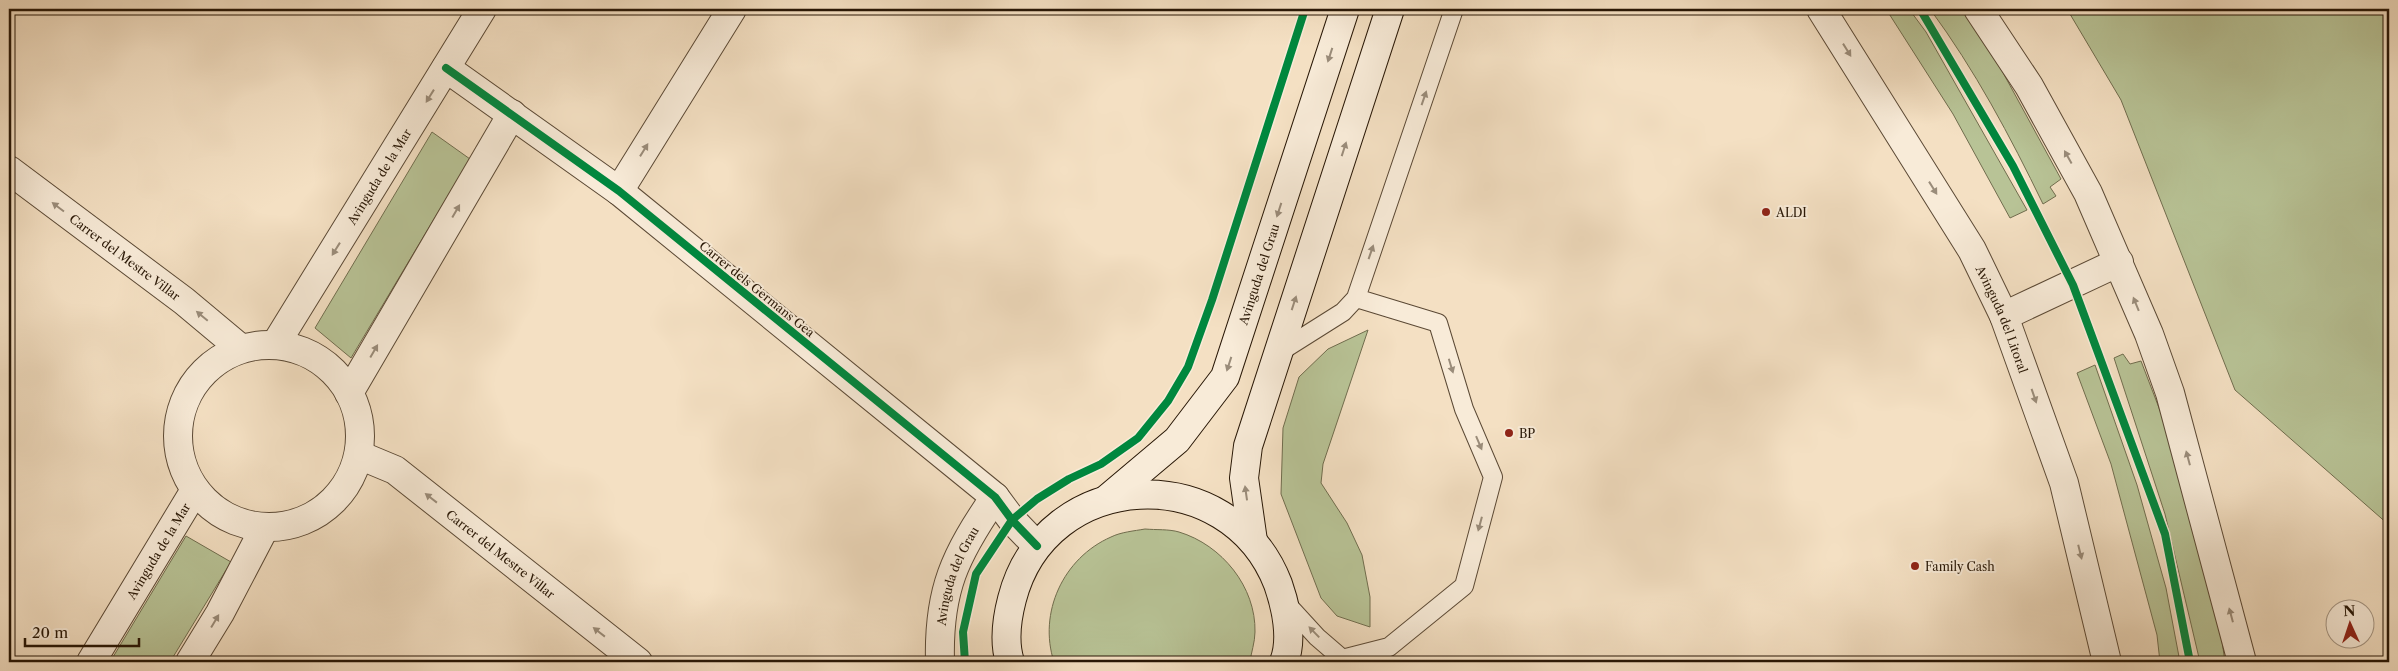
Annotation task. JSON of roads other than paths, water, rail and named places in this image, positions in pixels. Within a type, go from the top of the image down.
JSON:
[{"type":"street","name":"Avinguda de la Mar","points":[[275,345],[482,9]]},
{"type":"street","points":[[618,192],[732,9]]},
{"type":"street","name":"Avinguda del Grau","points":[[1107,499],[1177,440],[1225,377],[1345,9]]},
{"type":"street","points":[[1253,541],[1244,478],[1248,446],[1390,9]]},
{"type":"street","name":"Avinguda del Litoral","points":[[1821,9],[1972,250],[2004,316],[2064,483],[2107,662]]},
{"type":"street","points":[[1978,9],[2034,94],[2088,193],[2119,262],[2170,393],[2242,662]]},
{"type":"street","name":"Carrer dels Germans Gea","points":[[446,68],[618,192],[995,497],[1012,520],[1037,546]]},
{"type":"street","points":[[349,393],[512,114]]},
{"type":"street","name":"Carrer del Mestre Villar","points":[[9,170],[184,301],[239,347]]},
{"type":"street","points":[[2004,316],[2119,262]]},
{"type":"street","points":[[275,345],[297,350],[318,359],[336,374],[349,393],[358,420],[360,434],[358,454],[350,478],[335,500],[315,515],[290,525],[266,527],[244,524],[225,517],[208,505],[195,490],[182,465],[177,438],[181,410],[193,385],[212,365],[239,347],[275,345]]},
{"type":"street","name":"Carrer del Mestre Villar","points":[[358,454],[395,470],[638,662]]},
{"type":"street","name":"Avinguda de la Mar","points":[[91,662],[195,490]]},
{"type":"street","points":[[1010,662],[1007,619],[1017,580],[1037,546],[1068,517],[1107,499],[1147,493],[1187,499],[1223,516],[1253,541],[1272,569],[1284,600],[1288,659]]},
{"type":"street","name":"Avinguda del Grau","points":[[940,662],[940,633],[948,582],[956,558],[995,497]]},
{"type":"street","points":[[190,662],[220,613],[266,527]]},
{"type":"lane","points":[[1278,352],[1344,312],[1356,298],[1454,9]]},
{"type":"lane","points":[[1284,600],[1318,637],[1344,661],[1389,647],[1464,586],[1493,477],[1464,409],[1438,323],[1356,298]]},
{"type":"place","name":"ALDI","points":[[1766,212]]},
{"type":"place","name":"BP","points":[[1509,433]]},
{"type":"place","name":"Family Cash","points":[[1915,566]]}]
